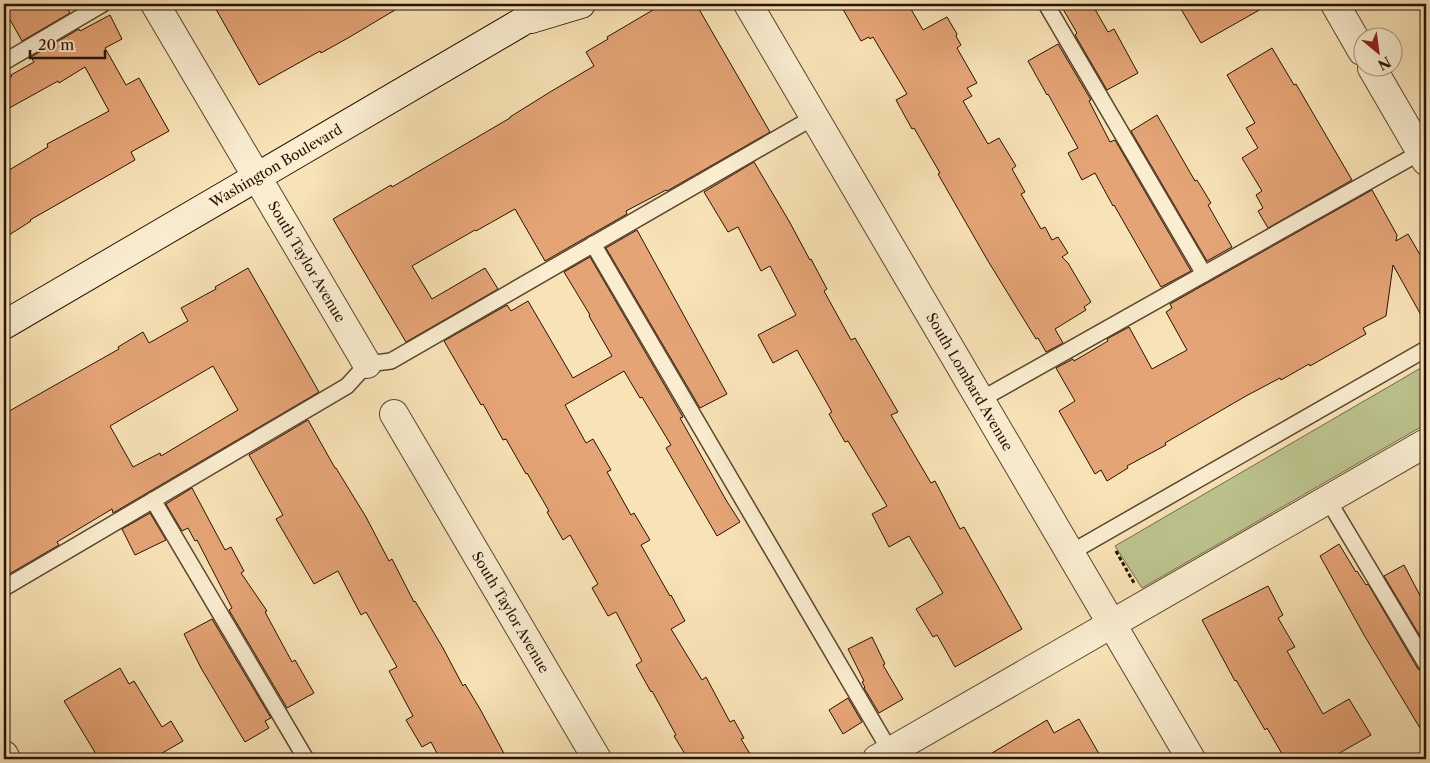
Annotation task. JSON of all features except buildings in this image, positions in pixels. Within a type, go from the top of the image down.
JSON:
[{"type":"street","name":"South Taylor Avenue","points":[[155,4],[367,364]]},
{"type":"street","name":"Washington Boulevard","points":[[4,325],[520,23],[547,4]]},
{"type":"street","points":[[520,23],[581,4]]},
{"type":"street","name":"South Lombard Avenue","points":[[748,4],[1192,759]]},
{"type":"street","points":[[1335,4],[1352,34]]},
{"type":"street","points":[[1378,78],[1424,157]]},
{"type":"street","name":"South Taylor Avenue","points":[[394,414],[597,759]]},
{"type":"street","points":[[887,757],[1112,624],[1426,444]]},
{"type":"street","points":[[4,755],[6,759]]},
{"type":"lane","points":[[4,62],[103,4]]},
{"type":"lane","points":[[1046,4],[1204,274]]},
{"type":"lane","points":[[4,588],[347,386],[367,364],[391,361],[814,117]]},
{"type":"lane","points":[[980,400],[1204,274],[1424,157]]},
{"type":"lane","points":[[593,244],[887,757]]},
{"type":"lane","points":[[1070,553],[1426,349]]},
{"type":"lane","points":[[153,500],[306,759]]},
{"type":"lane","points":[[1328,500],[1426,664]]},
{"type":"path","points":[[1116,551],[1137,588]]},
{"type":"green space","points":[[1426,365],[1426,424],[1142,588],[1115,546]]}]
